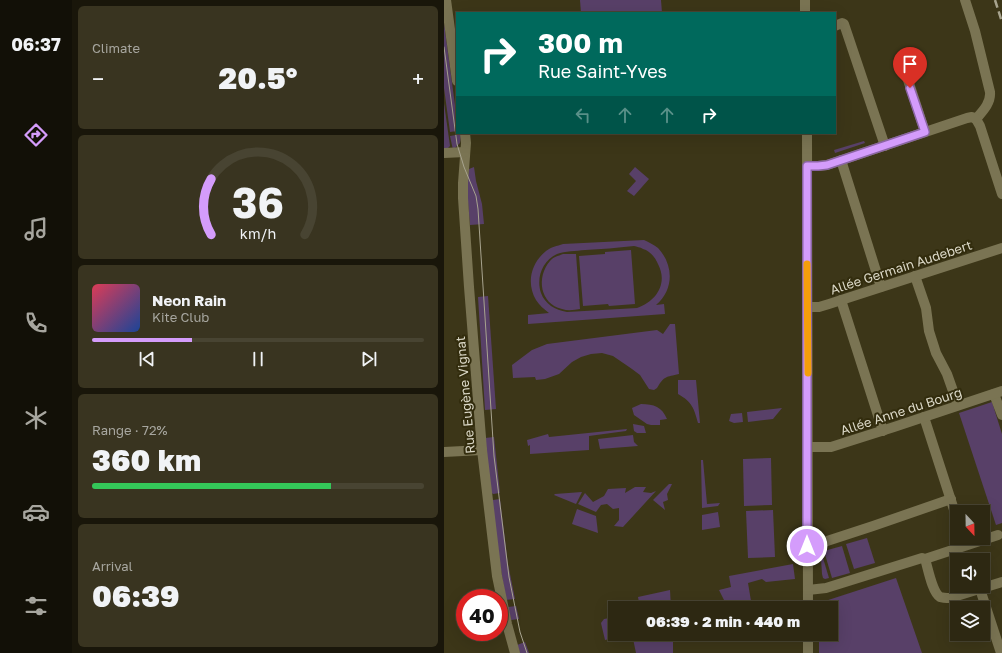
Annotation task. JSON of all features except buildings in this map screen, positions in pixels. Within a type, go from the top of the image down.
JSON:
[{"type":"street","points":[[446,0],[456,74]]},
{"type":"street","points":[[805,0],[805,12]]},
{"type":"street","points":[[965,0],[975,30],[991,96],[986,106],[976,119]]},
{"type":"street","points":[[839,24],[844,24],[885,146]]},
{"type":"street","points":[[907,77],[925,132]]},
{"type":"street","points":[[807,166],[827,165],[972,117],[976,119],[980,126],[1002,194]]},
{"type":"street","name":"Rue Eugène Vignat","points":[[465,134],[463,198],[482,450],[497,576],[515,653]]},
{"type":"street","points":[[807,134],[808,601]]},
{"type":"street","points":[[444,153],[465,152]]},
{"type":"street","points":[[841,160],[881,287]]},
{"type":"street","name":"Allée Germain Audebert","points":[[807,307],[819,307],[1002,248]]},
{"type":"street","points":[[915,276],[926,308],[929,331],[936,353],[947,374],[958,405]]},
{"type":"street","points":[[841,300],[883,431]]},
{"type":"street","points":[[998,392],[1002,415]]},
{"type":"street","name":"Allée Anne du Bourg","points":[[808,447],[831,447],[998,392]]},
{"type":"street","points":[[924,417],[953,505]]},
{"type":"street","points":[[444,452],[482,450]]},
{"type":"street","points":[[807,546],[873,526],[951,499]]},
{"type":"street","points":[[990,537],[998,535]]},
{"type":"street","points":[[808,590],[826,588],[922,558],[925,559],[957,545]]},
{"type":"street","points":[[925,559],[935,591],[940,596],[950,598],[967,593]]},
{"type":"street","points":[[990,586],[1002,582]]},
{"type":"street","points":[[981,593],[1001,653]]},
{"type":"street","points":[[808,641],[808,653]]},
{"type":"shaded area","points":[[580,0],[661,0],[662,12],[581,12]]},
{"type":"shaded area","points":[[444,23],[456,110],[456,131],[450,132],[444,88]]},
{"type":"shaded area","points":[[444,103],[450,146],[448,148],[444,148]]},
{"type":"shaded area","points":[[461,134],[460,143],[453,150],[450,136]]},
{"type":"shaded area","points":[[864,141],[865,143],[835,153],[834,150]]},
{"type":"shaded area","points":[[474,167],[482,204],[484,224],[470,225],[467,183],[469,169]]},
{"type":"shaded area","points":[[635,167],[649,179],[634,196],[627,191],[636,181],[629,174]]},
{"type":"shaded area","points":[[644,240],[658,248],[667,262],[670,277],[666,292],[656,305],[664,304],[665,314],[528,324],[528,315],[549,313],[539,304],[533,294],[531,280],[534,267],[546,251],[563,244]],"holes":[[[634,246],[648,251],[657,261],[661,271],[662,278],[659,290],[655,296],[644,305],[637,308],[567,312],[558,310],[551,306],[543,297],[539,282],[540,276],[547,261],[557,254],[571,251]]]},
{"type":"shaded area","points":[[631,250],[635,304],[583,306],[579,256]]},
{"type":"shaded area","points":[[563,254],[576,254],[580,309],[566,310],[555,306],[549,302],[542,289],[543,275],[546,267],[553,258]]},
{"type":"shaded area","points":[[488,296],[496,409],[485,410],[478,297]]},
{"type":"shaded area","points":[[670,324],[675,324],[679,374],[666,378],[654,390],[649,389],[640,375],[632,369],[613,356],[602,353],[581,357],[572,362],[559,374],[545,379],[536,380],[535,377],[513,378],[512,365],[532,350],[547,344],[657,330],[663,334]]},
{"type":"shaded area","points":[[678,380],[696,380],[700,423],[698,423],[694,409],[678,394]]},
{"type":"shaded area","points":[[992,402],[1002,434],[1002,523],[996,525],[959,413]]},
{"type":"shaded area","points":[[641,404],[657,407],[663,412],[667,419],[660,420],[660,425],[647,424],[634,415],[632,408]]},
{"type":"shaded area","points":[[782,408],[773,419],[748,422],[747,412]]},
{"type":"shaded area","points":[[742,413],[743,422],[734,423],[729,421],[731,414]]},
{"type":"shaded area","points":[[633,424],[644,426],[646,433],[637,433],[634,431]]},
{"type":"shaded area","points":[[627,429],[626,431],[589,436],[589,450],[530,454],[530,445],[528,446],[527,440],[548,434],[549,437]]},
{"type":"shaded area","points":[[633,435],[634,442],[638,446],[600,449],[598,439]]},
{"type":"shaded area","points":[[494,437],[500,493],[493,494],[491,492],[485,438]]},
{"type":"shaded area","points":[[771,458],[772,505],[744,506],[743,459]]},
{"type":"shaded area","points":[[701,460],[703,460],[707,504],[720,503],[718,506],[702,508]]},
{"type":"shaded area","points":[[669,484],[672,484],[667,494],[668,500],[663,502],[665,510],[653,500]]},
{"type":"shaded area","points":[[635,487],[646,487],[643,492],[651,493],[656,491],[623,527],[614,526],[619,520],[619,508],[613,509],[607,504],[601,505],[596,512],[578,504],[585,493],[593,502],[604,496],[608,489],[626,488],[625,493]]},
{"type":"shaded area","points":[[582,492],[576,504],[554,495],[555,494]]},
{"type":"shaded area","points":[[500,499],[508,564],[515,599],[508,600],[508,589],[504,589],[493,500]]},
{"type":"shaded area","points":[[577,509],[596,516],[598,533],[572,524]]},
{"type":"shaded area","points":[[773,510],[775,557],[748,558],[746,511]]},
{"type":"shaded area","points":[[718,512],[720,527],[702,530],[702,515]]},
{"type":"shaded area","points":[[867,538],[875,563],[854,569],[846,544]]},
{"type":"shaded area","points":[[842,546],[850,573],[832,578],[824,551]]},
{"type":"shaded area","points":[[823,558],[829,578],[825,579],[823,578],[822,574],[821,559]]},
{"type":"shaded area","points":[[793,564],[795,579],[766,582],[762,579],[748,583],[751,601],[724,601],[719,590],[731,587],[729,576]]},
{"type":"shaded area","points":[[896,578],[922,653],[819,653],[819,641],[838,641],[838,601],[825,601]]},
{"type":"shaded area","points":[[670,590],[671,601],[639,601],[638,597]]},
{"type":"shaded area","points":[[516,606],[519,619],[511,620],[508,607]]},
{"type":"shaded area","points":[[608,618],[608,639],[605,640],[601,623],[604,619]]},
{"type":"shaded area","points":[[633,641],[689,641],[673,642],[673,653],[636,653]]},
{"type":"shaded area","points":[[525,642],[529,653],[520,653],[517,645]]},
{"type":"tram line","points":[[444,47],[457,144],[464,167],[476,196],[478,209],[494,456],[509,577],[520,632],[527,653]]},
{"type":"railway","points":[[995,0],[1002,22]]},
{"type":"slow traffic","points":[[807,264],[808,373]]},
{"type":"route","points":[[807,546],[807,166],[827,165],[925,132],[910,88]]}]
